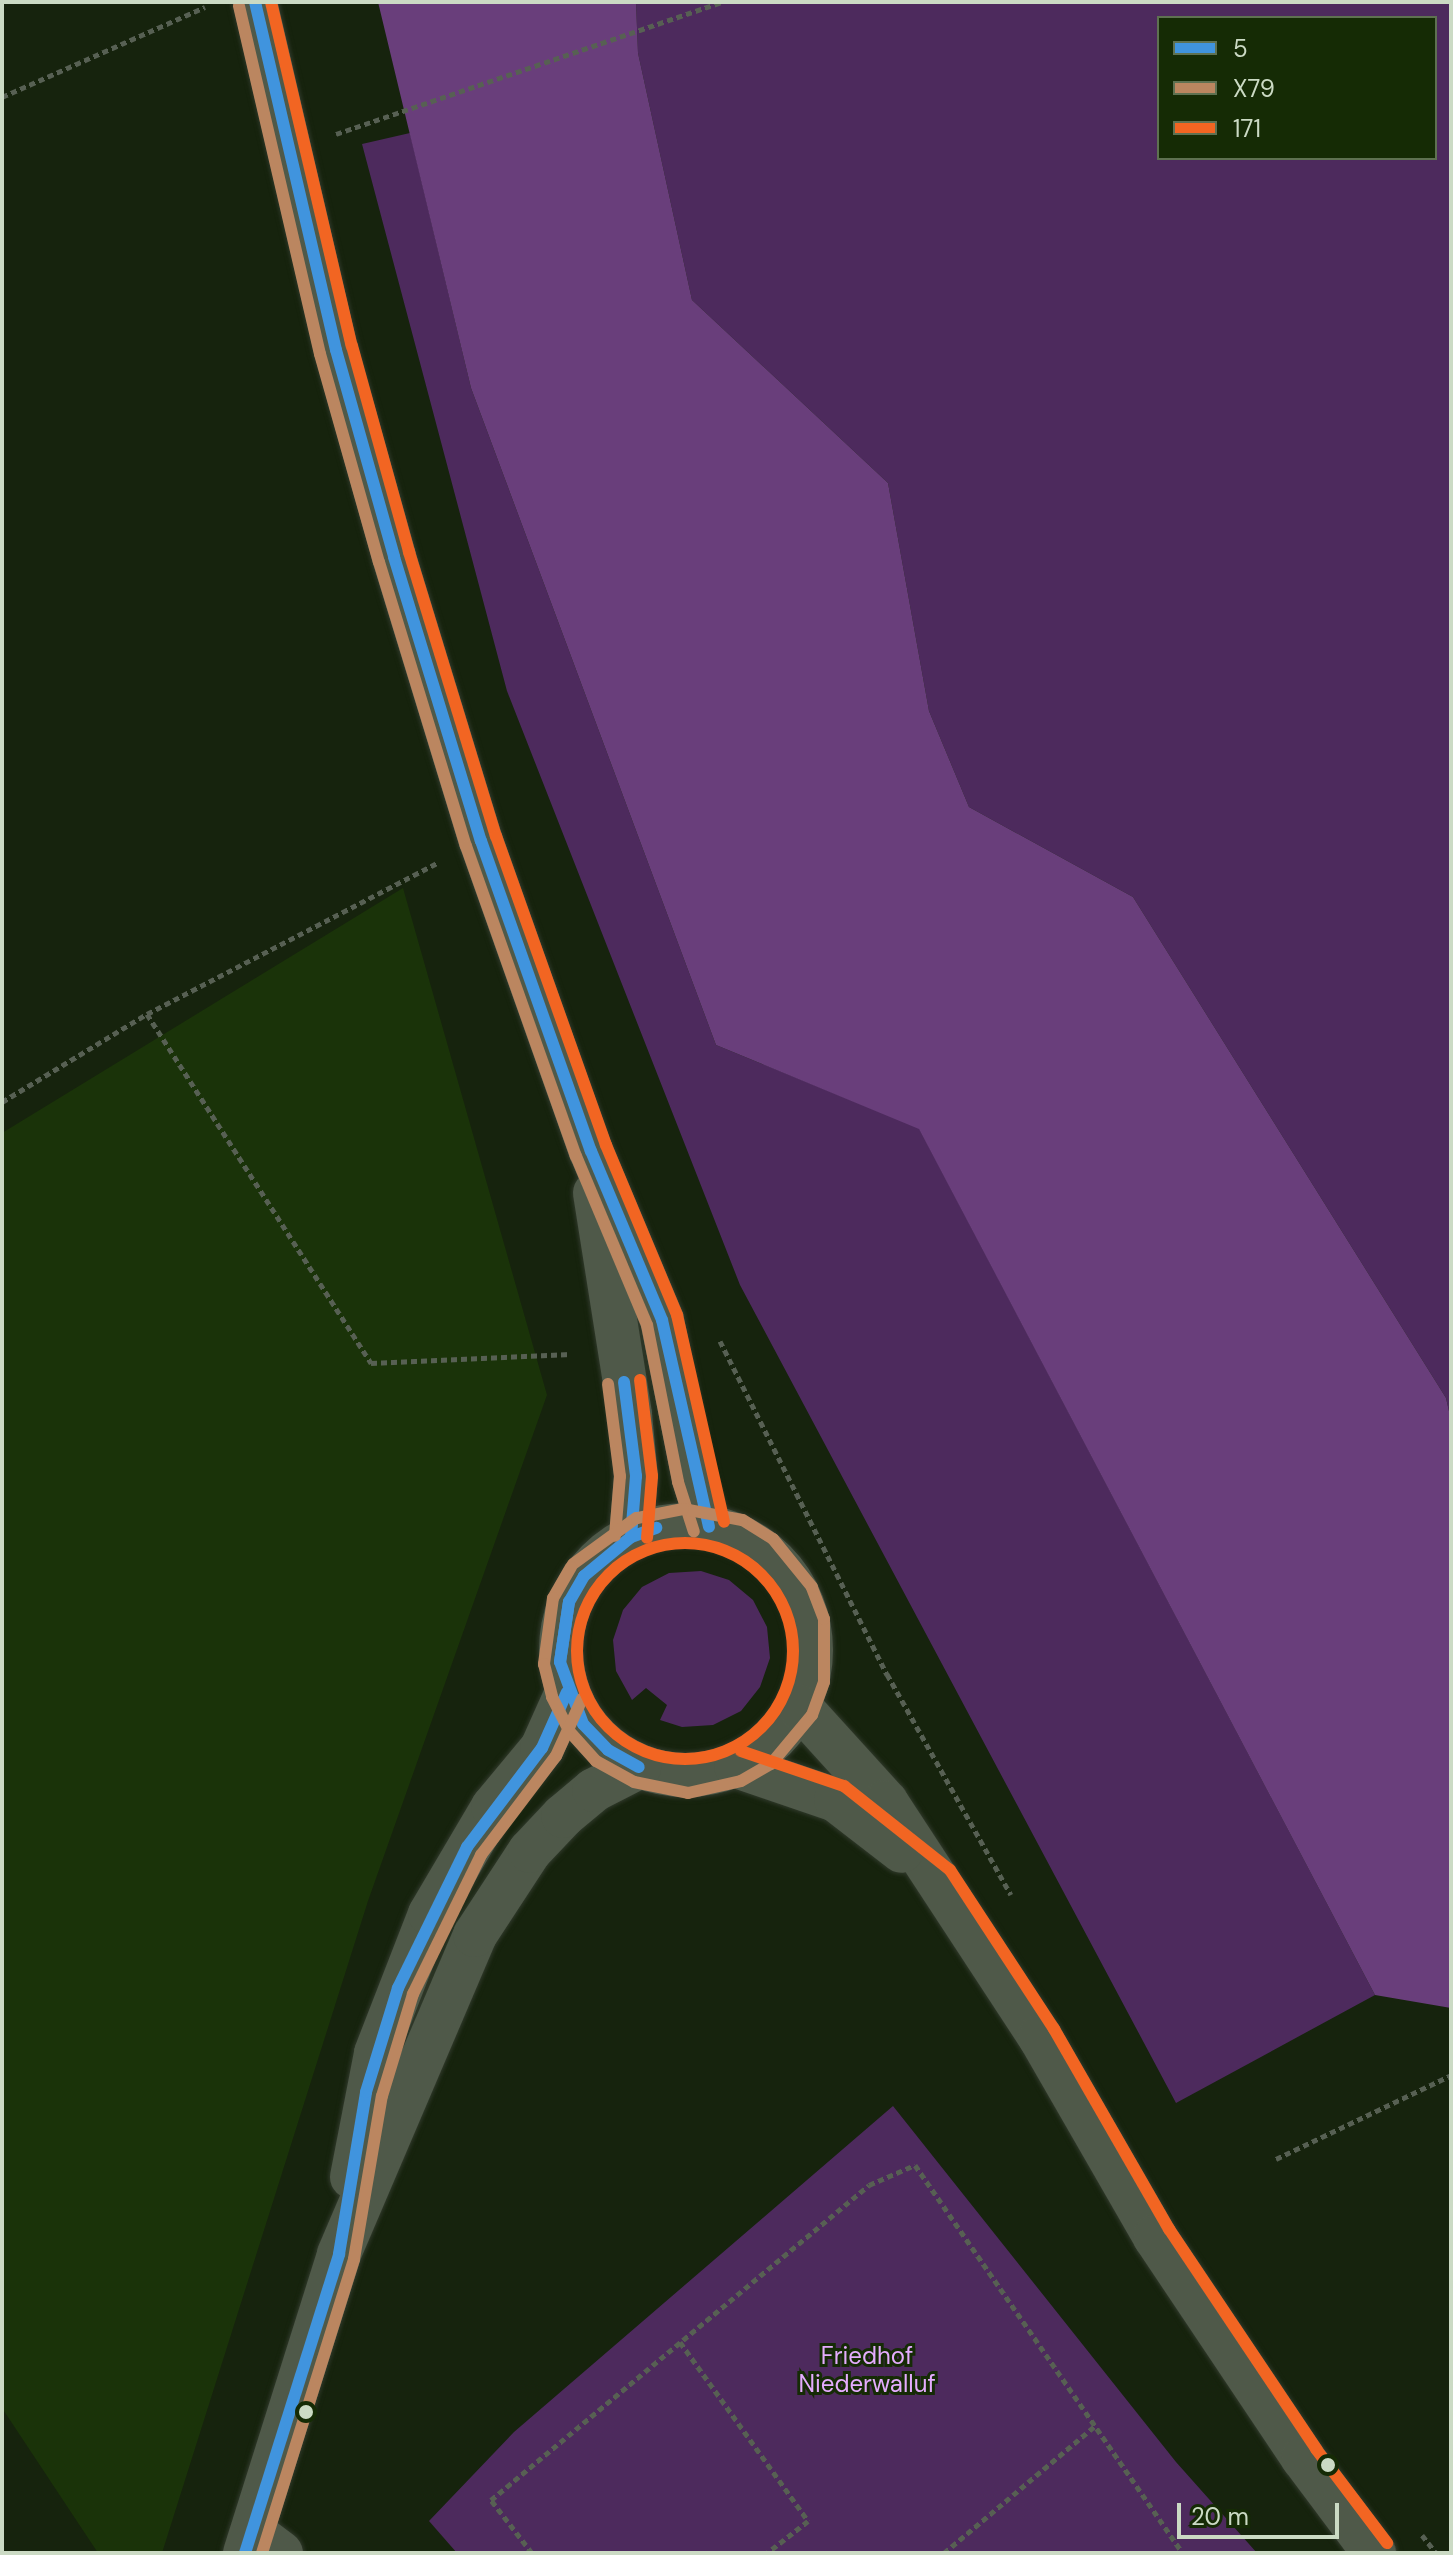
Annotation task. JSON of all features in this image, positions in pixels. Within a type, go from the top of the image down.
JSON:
[{"type":"street","points":[[255,2],[309,143],[336,350],[481,841],[591,1151],[662,1320],[694,1479],[709,1527]]},
{"type":"street","points":[[591,1151],[601,1258],[636,1476],[631,1537]]},
{"type":"street","points":[[709,1527],[762,1550],[798,1594],[811,1650],[799,1706],[761,1751],[736,1766],[688,1777],[639,1767],[608,1750],[583,1724],[567,1692],[560,1662],[569,1602],[584,1576],[631,1537],[656,1528],[709,1527]]},
{"type":"street","points":[[260,2546],[339,2254],[366,2092],[398,1988],[467,1847],[542,1748],[567,1692]]},
{"type":"street","points":[[799,1706],[886,1802],[1040,2037],[1155,2237],[1303,2458],[1374,2553]]},
{"type":"street","points":[[736,1766],[836,1800],[938,1880]]},
{"type":"street","points":[[339,2254],[475,1935],[501,1891],[563,1816],[594,1790],[639,1767]]},
{"type":"path","points":[[2,97],[216,2]]},
{"type":"path","points":[[309,143],[722,2]]},
{"type":"path","points":[[309,143],[326,121]]},
{"type":"path","points":[[2,1102],[147,1014],[481,841]]},
{"type":"path","points":[[147,1014],[371,1363],[618,1352]]},
{"type":"path","points":[[715,1331],[887,1674]]},
{"type":"path","points":[[1276,2159],[1451,2075]]},
{"type":"path","points":[[532,2553],[491,2500],[869,2185],[915,2165],[1183,2553]]},
{"type":"path","points":[[680,2342],[808,2521],[767,2553]]},
{"type":"path","points":[[944,2553],[1095,2426]]},
{"type":"shaded area","points":[[378,2],[636,2],[638,53],[692,300],[888,483],[929,711],[969,807],[1133,897],[1446,1398],[1451,1420],[1451,2008],[1375,1995],[919,1129],[716,1045],[471,388]]},
{"type":"shaded area","points":[[403,888],[547,1395],[368,1901],[162,2553],[98,2553],[2,2408],[2,1133]]},
{"type":"green space","points":[[636,2],[1451,2],[1451,1420],[1446,1398],[1133,897],[969,807],[929,711],[888,483],[692,300],[638,53]]},
{"type":"green space","points":[[410,133],[471,388],[716,1045],[919,1128],[1375,1995],[1176,2103],[740,1285],[507,691],[362,144]]},
{"type":"green space","points":[[701,1571],[729,1580],[753,1600],[767,1627],[770,1658],[760,1687],[741,1711],[713,1725],[682,1727],[660,1720],[667,1705],[646,1688],[632,1700],[616,1671],[613,1640],[623,1610],[642,1587],[669,1573]]},
{"type":"green space","name":"Friedhof Niederwalluf","points":[[893,2106],[1176,2462],[1257,2553],[457,2553],[429,2521],[514,2432]]},
{"type":"transit line","name":"5","points":[[255,2],[336,350],[394,557],[481,841],[591,1151],[662,1320],[709,1527]]},
{"type":"transit line","name":"171","points":[[271,2],[352,346],[409,552],[496,836],[606,1145],[677,1315],[724,1522]]},
{"type":"transit line","name":"X79","points":[[239,6],[320,354],[379,562],[466,846],[576,1156],[647,1325],[678,1482],[694,1532]]},
{"type":"transit line","name":"171","points":[[640,1380],[652,1476],[647,1538]]},
{"type":"transit line","name":"5","points":[[624,1382],[636,1476],[631,1537]]},
{"type":"transit line","name":"X79","points":[[608,1384],[620,1476],[615,1536]]},
{"type":"transit line","name":"X79","points":[[571,1567],[553,1598],[544,1664],[552,1697],[569,1731],[596,1761],[634,1782],[688,1793],[741,1781],[771,1764],[812,1715],[824,1682],[824,1619],[812,1587],[773,1539],[742,1520],[683,1509],[637,1518]]},
{"type":"transit line","name":"X79","points":[[573,1564],[636,1518]]},
{"type":"transit line","name":"5","points":[[569,1602],[584,1576],[631,1537],[656,1528]]},
{"type":"transit line","name":"171","points":[[685,1543],[726,1551],[762,1574],[785,1610],[793,1651],[785,1692],[762,1728],[726,1751],[685,1759],[644,1751],[608,1728],[585,1692],[577,1651],[585,1610],[608,1574],[644,1551],[685,1543]]},
{"type":"transit line","name":"5","points":[[560,1662],[569,1602]]},
{"type":"transit line","name":"5","points":[[560,1662],[569,1602]]},
{"type":"transit line","name":"5","points":[[560,1662],[583,1724],[608,1750],[639,1767]]},
{"type":"transit line","name":"5","points":[[245,2553],[339,2254],[366,2092],[398,1988],[467,1847],[542,1748],[567,1692]]},
{"type":"transit line","name":"X79","points":[[262,2553],[354,2259],[382,2096],[413,1994],[481,1855],[556,1756],[582,1699]]},
{"type":"transit line","name":"171","points":[[741,1751],[844,1786],[950,1870],[1054,2029],[1169,2229],[1316,2449],[1387,2543]]}]
